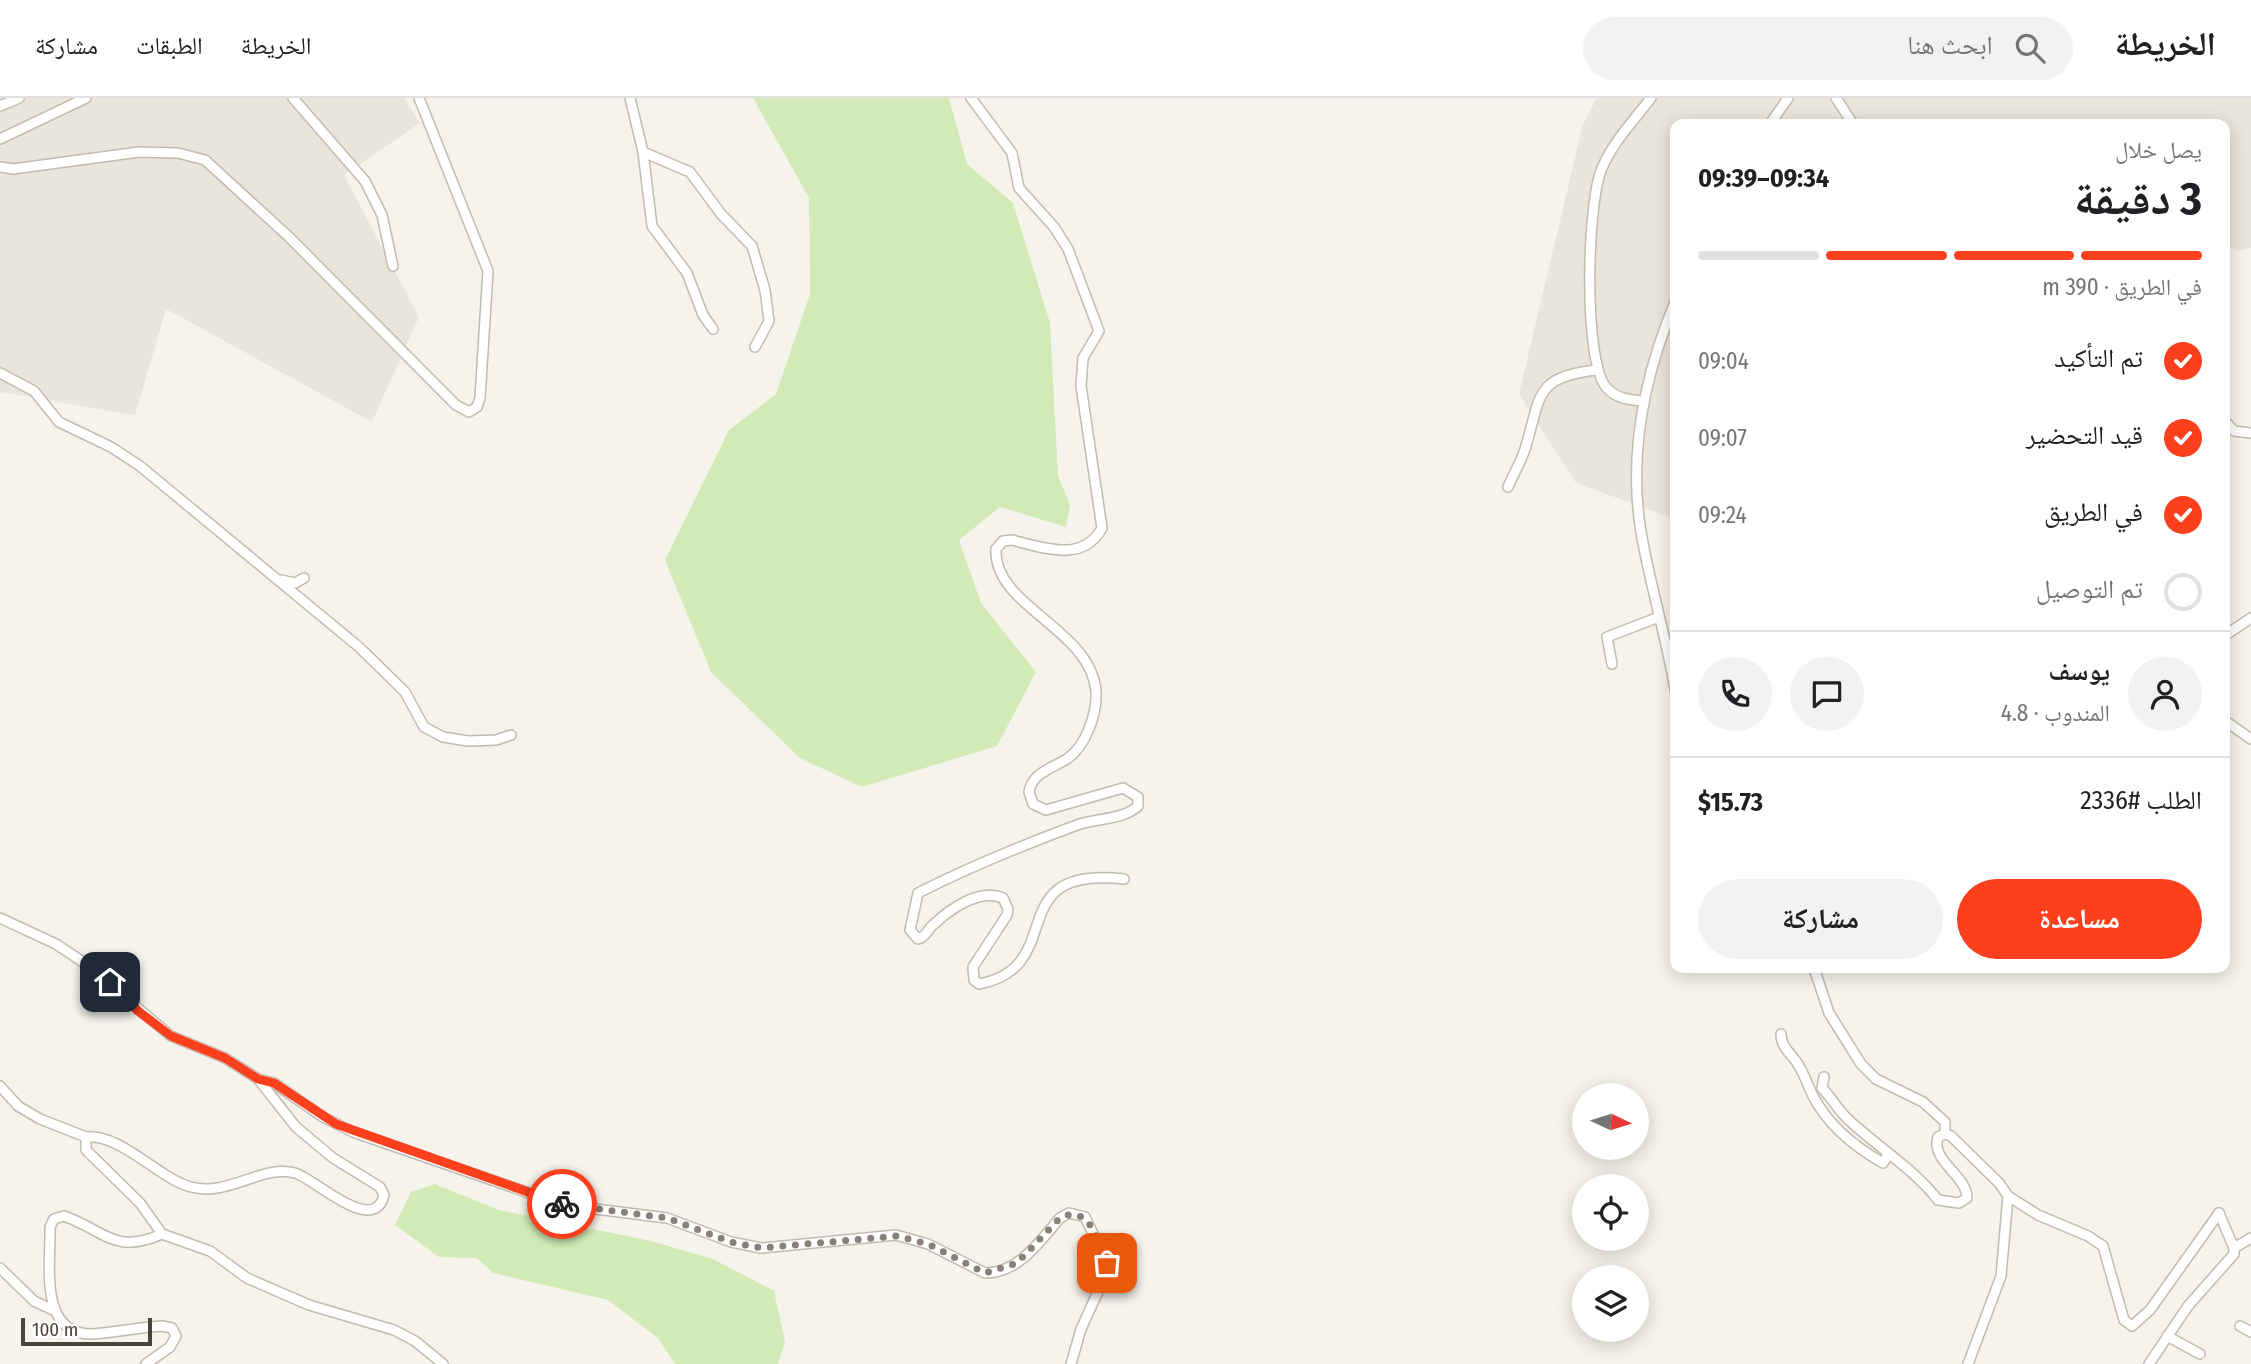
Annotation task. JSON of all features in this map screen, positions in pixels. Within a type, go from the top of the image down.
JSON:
[{"type":"street","points":[[0,106],[19,98]]},
{"type":"street","points":[[0,139],[86,98]]},
{"type":"street","points":[[293,98],[365,181],[382,215],[393,266]]},
{"type":"street","points":[[0,167],[13,169],[139,152],[178,153],[205,160],[289,237],[461,409],[469,412],[477,407],[481,398],[488,271],[419,98]]},
{"type":"street","points":[[630,98],[643,152],[652,226],[687,273],[704,314],[713,328]]},
{"type":"street","points":[[971,98],[1012,153],[1019,188],[1054,227],[1068,249],[1099,331],[1083,358],[1081,386],[1102,528],[1091,544],[1081,550],[1067,551],[1012,540],[1003,541],[996,549],[995,561],[1007,581],[1083,657],[1096,693],[1092,721],[1077,750],[1036,777],[1029,792],[1033,804],[1046,810],[1122,788],[1138,797],[1138,806],[1131,813],[1081,824],[1049,836],[918,893],[910,930],[918,939],[922,938],[930,927],[956,906],[989,894],[1003,898],[1008,909],[1007,915],[973,967],[974,980],[979,984],[986,983],[1009,974],[1022,960],[1046,903],[1061,886],[1088,877],[1125,879]]},
{"type":"street","points":[[1644,401],[1625,400],[1611,392],[1596,370],[1591,293],[1594,193],[1602,166],[1651,98]]},
{"type":"street","points":[[1773,119],[1788,98]]},
{"type":"street","points":[[1836,98],[1850,119]]},
{"type":"street","points":[[643,152],[690,173],[721,214],[752,246],[765,290],[769,321],[755,346]]},
{"type":"street","points":[[1670,315],[1654,356],[1644,401],[1638,449],[1639,510],[1670,666]]},
{"type":"street","points":[[1508,487],[1525,450],[1534,411],[1545,388],[1560,376],[1596,370]]},
{"type":"street","points":[[0,373],[43,399],[59,422],[111,447],[140,466],[272,578],[359,647],[405,692],[424,727],[443,737],[468,741],[496,740],[511,735]]},
{"type":"street","points":[[2230,427],[2234,431],[2251,433]]},
{"type":"street","points":[[272,578],[295,583],[304,578]]},
{"type":"street","points":[[1612,664],[1607,637],[1659,617]]},
{"type":"street","points":[[2230,632],[2251,618]]},
{"type":"street","points":[[2230,724],[2251,739]]},
{"type":"street","points":[[0,918],[56,944],[80,960],[171,1036],[225,1058],[258,1079],[283,1088],[323,1116],[353,1132],[526,1193],[593,1210],[667,1218],[731,1242],[761,1248],[897,1236],[917,1240],[974,1269],[993,1273],[1017,1263],[1060,1218],[1069,1213],[1085,1217],[1107,1263],[1106,1274],[1081,1329],[1071,1364]]},
{"type":"street","points":[[1816,973],[1829,1013],[1861,1064],[1876,1079],[1923,1102],[1945,1122],[1944,1134]]},
{"type":"street","points":[[1781,1034],[1783,1047],[1797,1062],[1812,1095],[1834,1126],[1865,1153],[1883,1163],[1888,1155]]},
{"type":"street","points":[[1824,1077],[1822,1088],[1847,1119],[1888,1155],[1919,1176],[1938,1200],[1959,1202],[1967,1198],[1967,1191],[1941,1156],[1936,1142],[1938,1136],[1944,1134],[1951,1136],[1983,1166],[2008,1196],[2038,1215],[2088,1236],[2103,1246],[2124,1320],[2132,1326],[2150,1310],[2220,1213],[2234,1248],[2234,1255],[2188,1306],[2149,1364]]},
{"type":"street","points":[[0,1086],[18,1106],[40,1119],[86,1137],[106,1139],[189,1187],[224,1189],[286,1172],[303,1176],[354,1208],[369,1210],[380,1205],[384,1195],[380,1186],[348,1168],[305,1135],[270,1097],[258,1079]]},
{"type":"street","points":[[86,1137],[86,1150],[139,1203],[162,1234],[210,1251],[247,1278],[309,1305],[405,1335],[443,1364]]},
{"type":"street","points":[[1968,1364],[2001,1276],[2008,1196]]},
{"type":"street","points":[[53,1310],[50,1227],[54,1219],[64,1216],[112,1239],[131,1244],[162,1234]]},
{"type":"street","points":[[2234,1248],[2251,1238]]},
{"type":"street","points":[[0,1268],[34,1301],[53,1310],[64,1324],[79,1332],[162,1326],[172,1328],[176,1336],[173,1345],[146,1364]]},
{"type":"street","points":[[2240,1326],[2251,1332]]},
{"type":"street","points":[[2167,1336],[2200,1354]]},
{"type":"shaded area","points":[[0,98],[404,98],[420,123],[344,175],[419,317],[372,422],[166,309],[135,415],[0,392]]},
{"type":"shaded area","points":[[1597,98],[2251,98],[2251,248],[2237,251],[2230,247],[2230,119],[1670,119],[1670,517],[1576,483],[1519,394],[1583,124]]},
{"type":"green space","points":[[753,98],[949,98],[967,164],[1013,203],[1050,323],[1058,476],[1070,505],[1066,527],[1000,507],[959,540],[981,603],[1036,672],[997,746],[862,787],[800,758],[711,672],[665,560],[729,430],[776,394],[810,294],[809,198]]},
{"type":"green space","points":[[435,1184],[499,1210],[651,1241],[713,1259],[774,1291],[785,1342],[778,1364],[675,1364],[658,1338],[608,1300],[493,1273],[477,1258],[439,1257],[395,1225],[411,1192]]},
{"type":"way so far","points":[[562,1204],[667,1218],[731,1242],[761,1248],[882,1235],[897,1236],[928,1244],[985,1273],[1006,1269],[1017,1263],[1060,1218],[1069,1213],[1085,1217],[1107,1263]]},
{"type":"route","points":[[110,982],[138,1011],[171,1036],[209,1054],[225,1058],[258,1079],[274,1083],[336,1124],[562,1204]]}]
